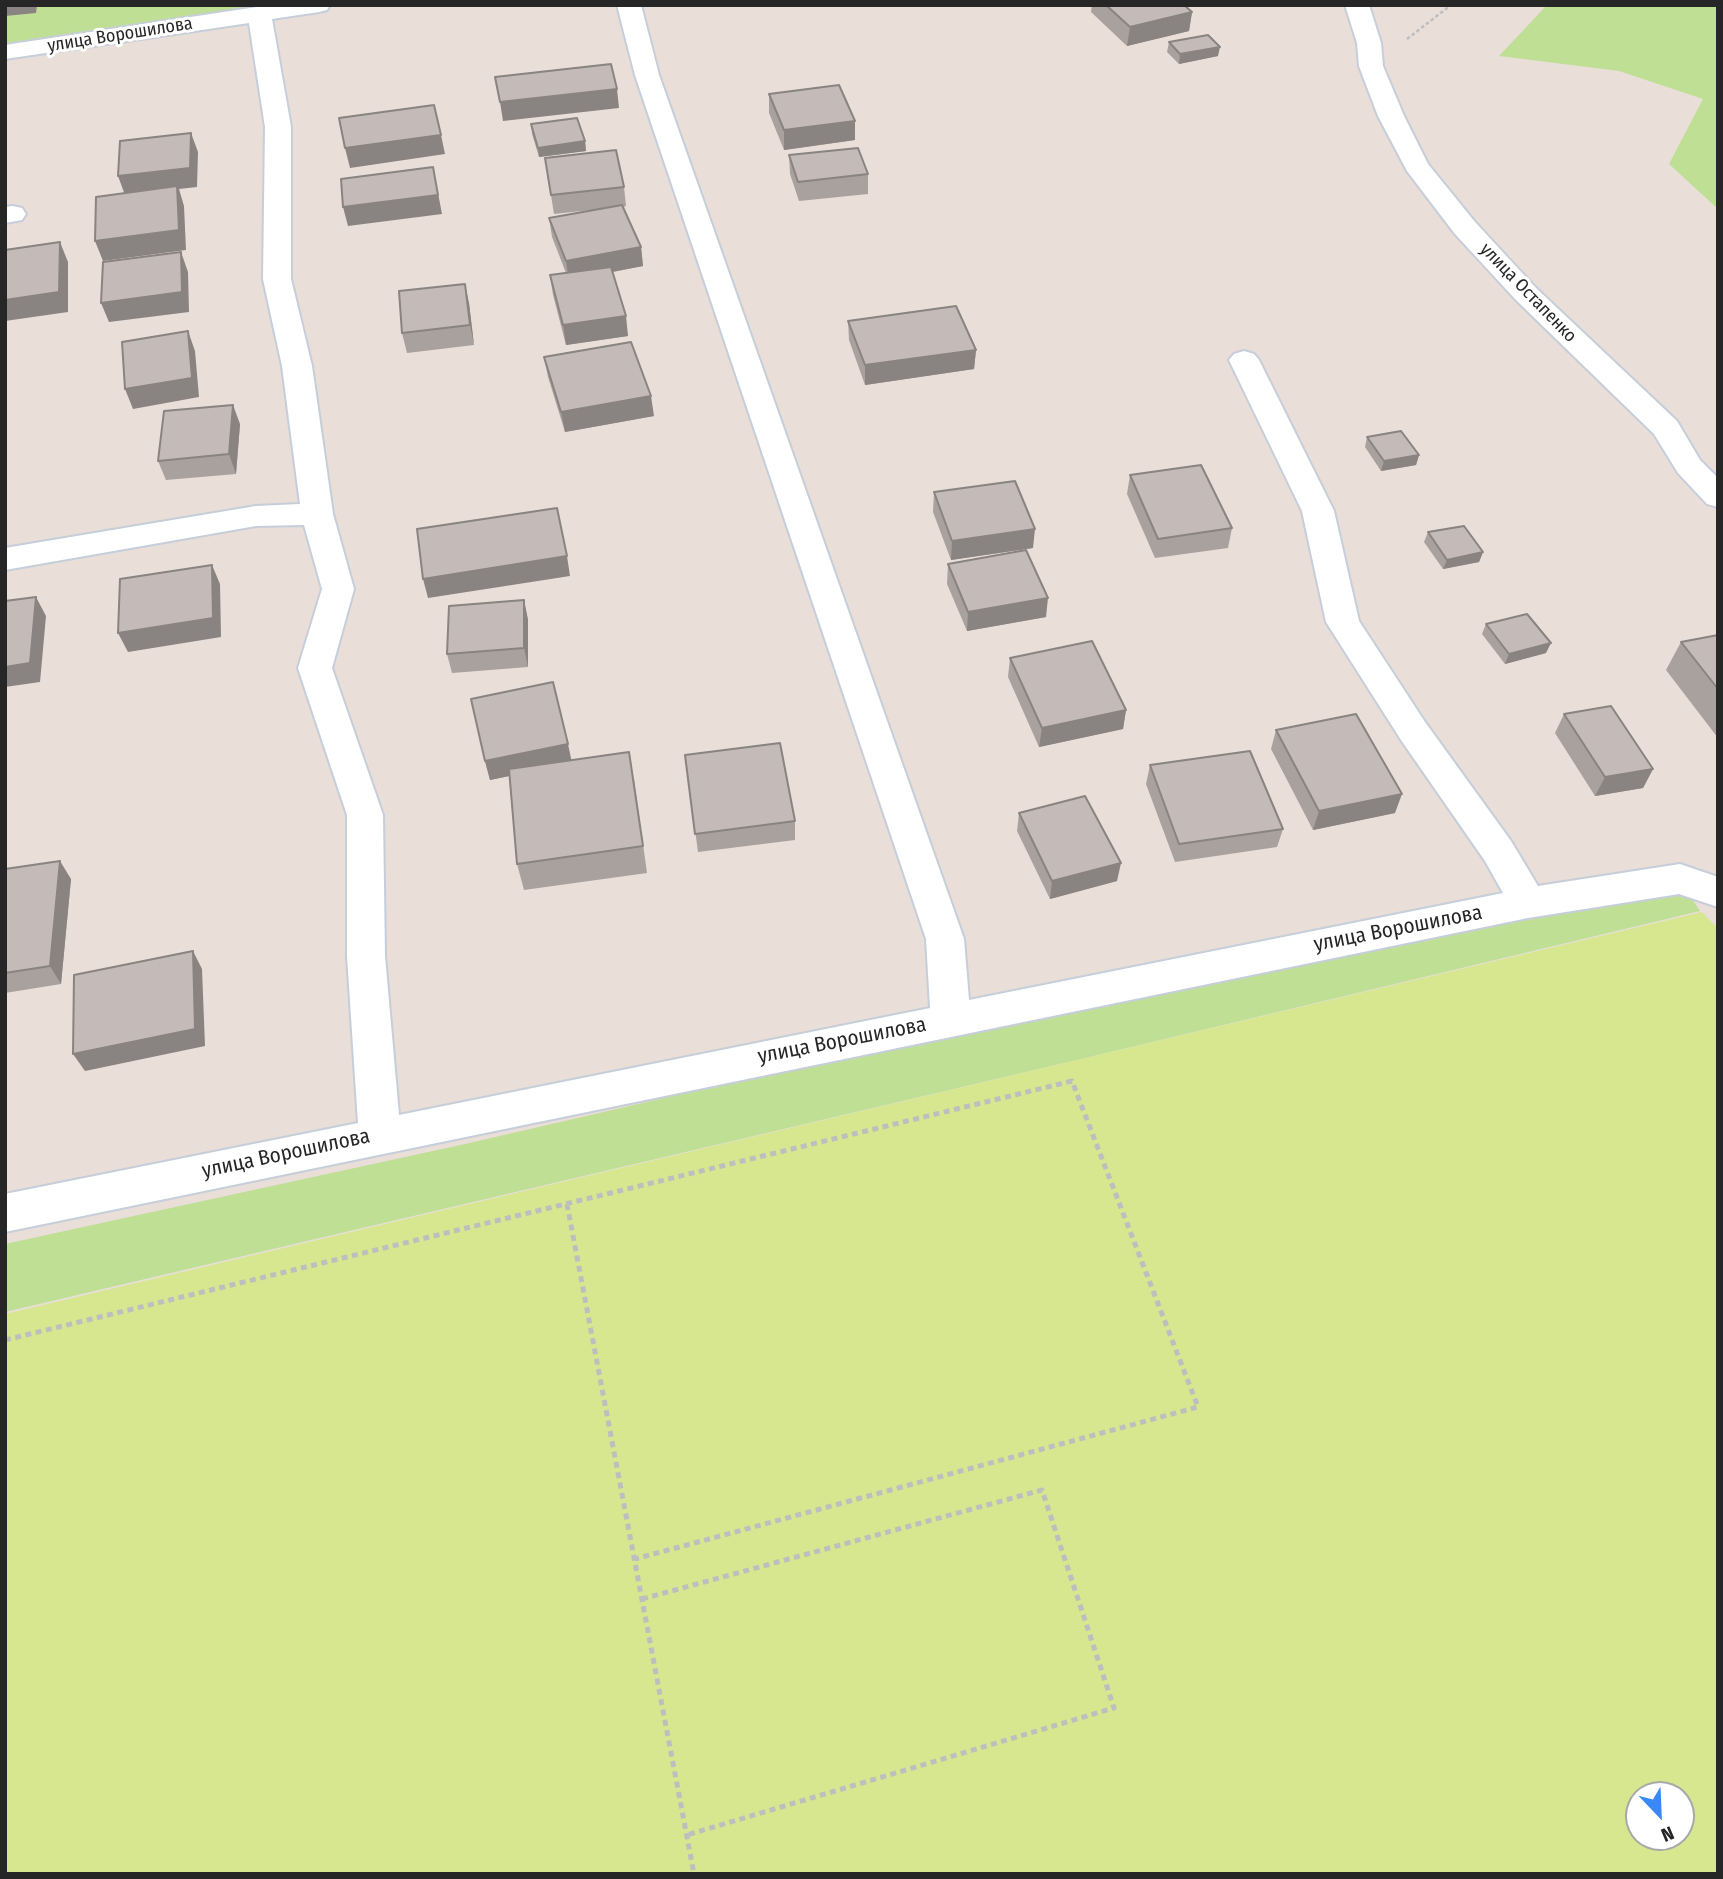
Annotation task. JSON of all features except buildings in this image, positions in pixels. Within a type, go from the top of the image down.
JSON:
[{"type":"street","name":"улица Ворошилова","points":[[5,52],[319,5]]},
{"type":"street","points":[[629,5],[647,75],[945,939],[951,1019]]},
{"type":"street","name":"улица Остапенко","points":[[1357,5],[1369,43],[1371,66],[1391,116],[1416,166],[1465,228],[1525,294],[1666,428],[1689,466],[1718,497]]},
{"type":"street","points":[[259,14],[278,127],[277,279],[297,366],[317,514],[338,589],[315,668],[365,815],[366,956],[380,1135]]},
{"type":"street","points":[[1244,360],[1318,511],[1343,622],[1413,731],[1498,850],[1528,903]]},
{"type":"street","points":[[5,559],[256,516],[317,514]]},
{"type":"street","name":"улица Ворошилова","points":[[5,1213],[1528,903],[1680,879],[1718,892]]},
{"type":"path","points":[[1371,66],[1451,5]]},
{"type":"path","points":[[5,1340],[1072,1081],[1198,1407],[635,1559]]},
{"type":"path","points":[[566,1204],[694,1874]]},
{"type":"path","points":[[642,1599],[1042,1490],[1114,1708],[687,1835]]},
{"type":"green space","points":[[5,5],[319,5],[5,52]]},
{"type":"green space","points":[[1547,5],[1718,5],[1718,209],[1669,164],[1703,99],[1619,71],[1499,56]]},
{"type":"green space","points":[[1680,881],[1700,911],[5,1312],[5,1244],[465,1144],[1201,974]]},
{"type":"green space","points":[[1702,912],[1718,929],[1718,1874],[5,1874],[5,1314]]}]
